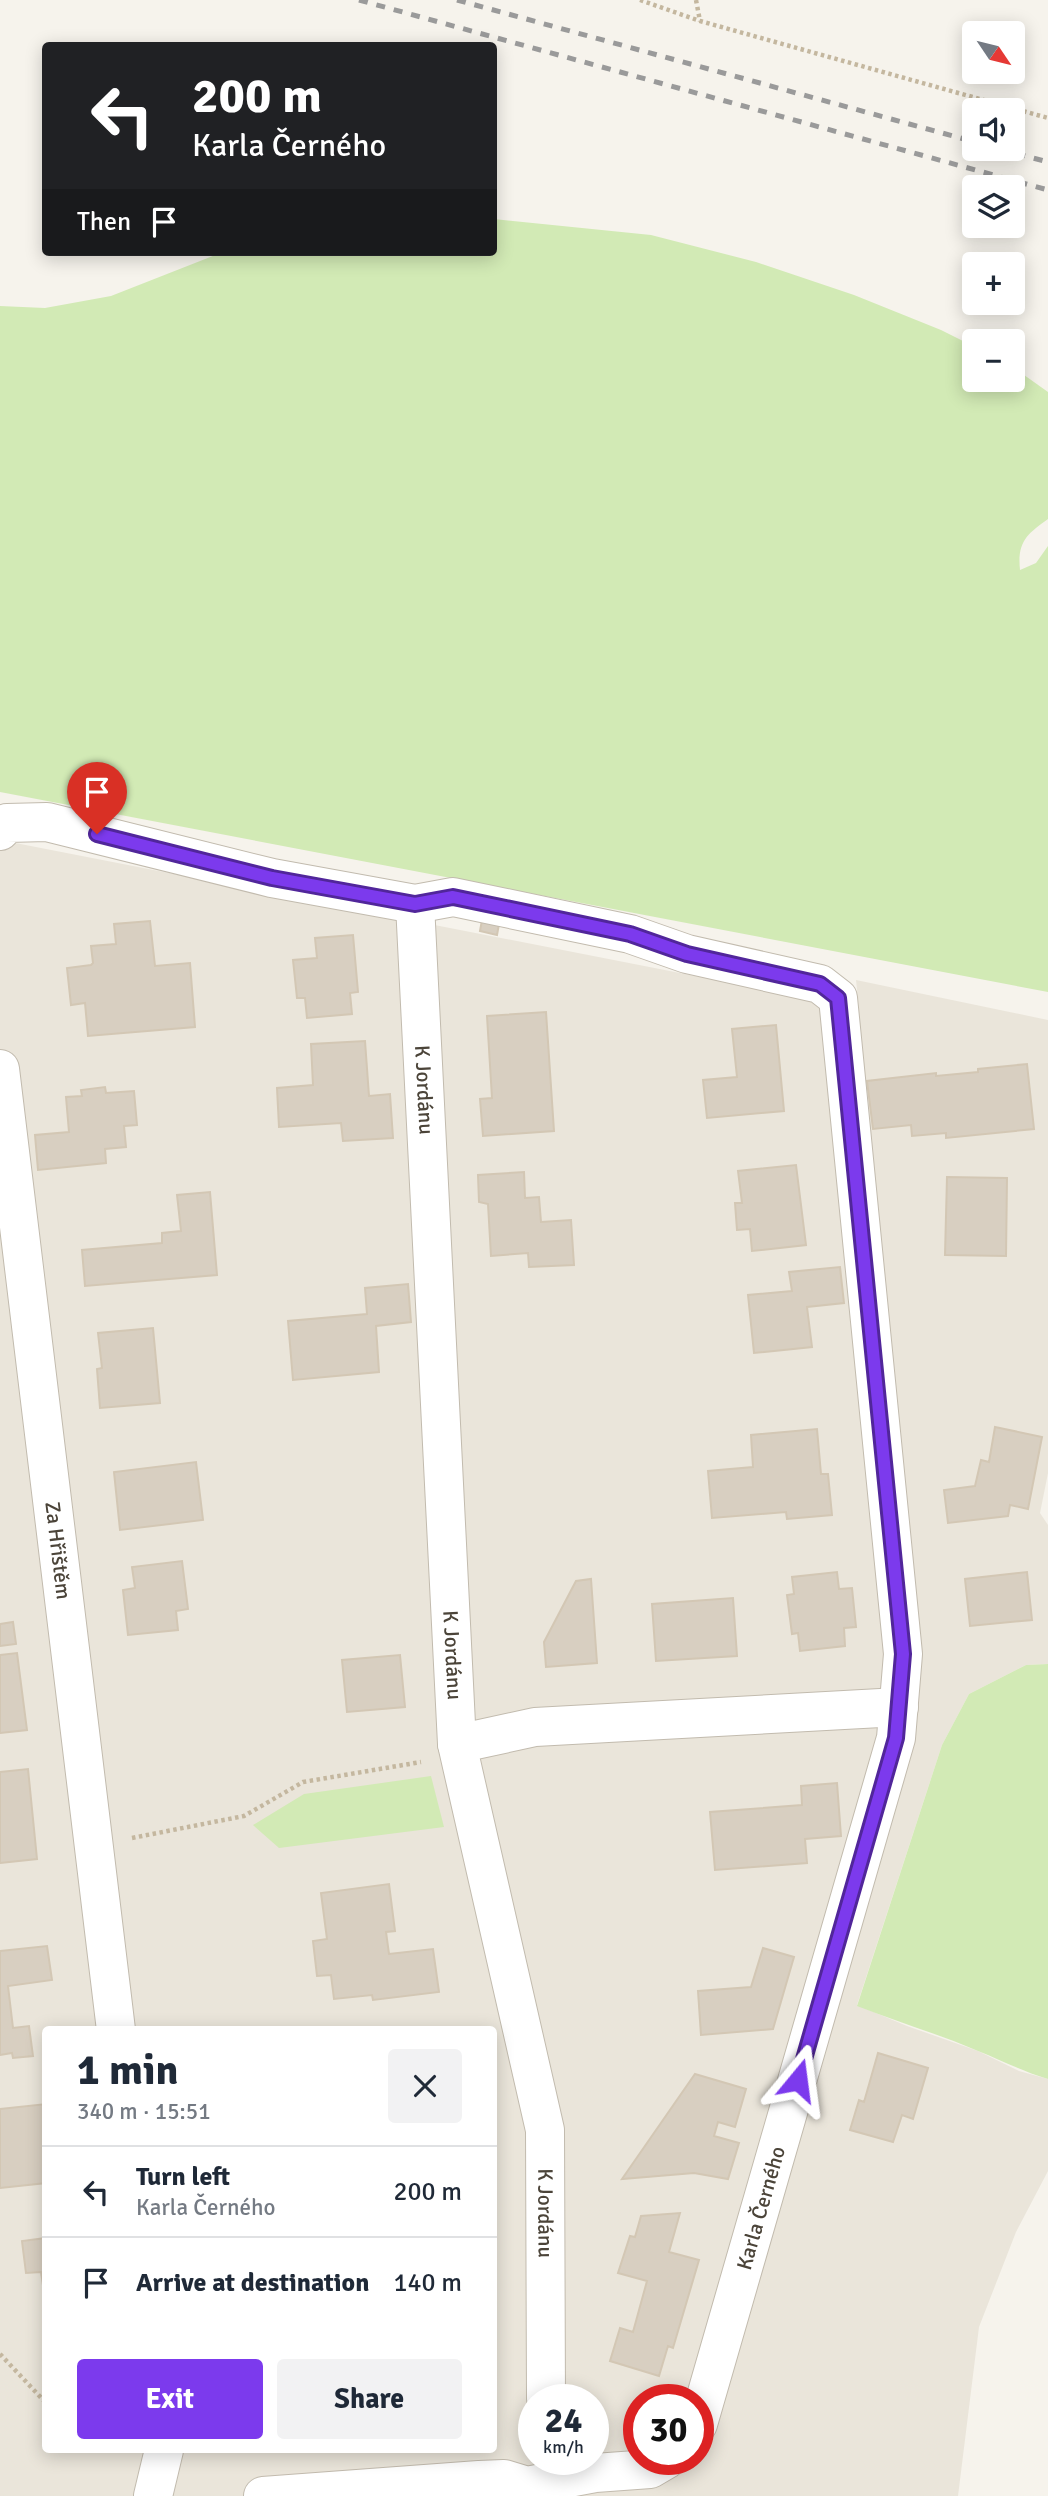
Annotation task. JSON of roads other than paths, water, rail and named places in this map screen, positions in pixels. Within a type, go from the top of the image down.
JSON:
[{"type":"street","name":"Karla Černého","points":[[0,831],[6,822],[47,822],[272,878],[415,904],[453,897],[630,934],[687,954],[820,984],[838,998],[903,1654],[899,1707],[896,1738],[710,2384]]},
{"type":"street","name":"K Jordánu","points":[[415,904],[457,1744],[545,2130],[546,2384]]},
{"type":"street","name":"Za Hřištěm","points":[[0,1069],[116,2026]]},
{"type":"street","points":[[457,1744],[535,1727],[899,1707]]},
{"type":"street","points":[[158,2495],[164,2453]]},
{"type":"street","points":[[263,2496],[479,2480],[532,2480],[623,2471]]},
{"type":"railway","points":[[359,0],[1048,190]]},
{"type":"railway","points":[[457,0],[962,138]]},
{"type":"railway","points":[[1025,156],[1048,162]]}]
